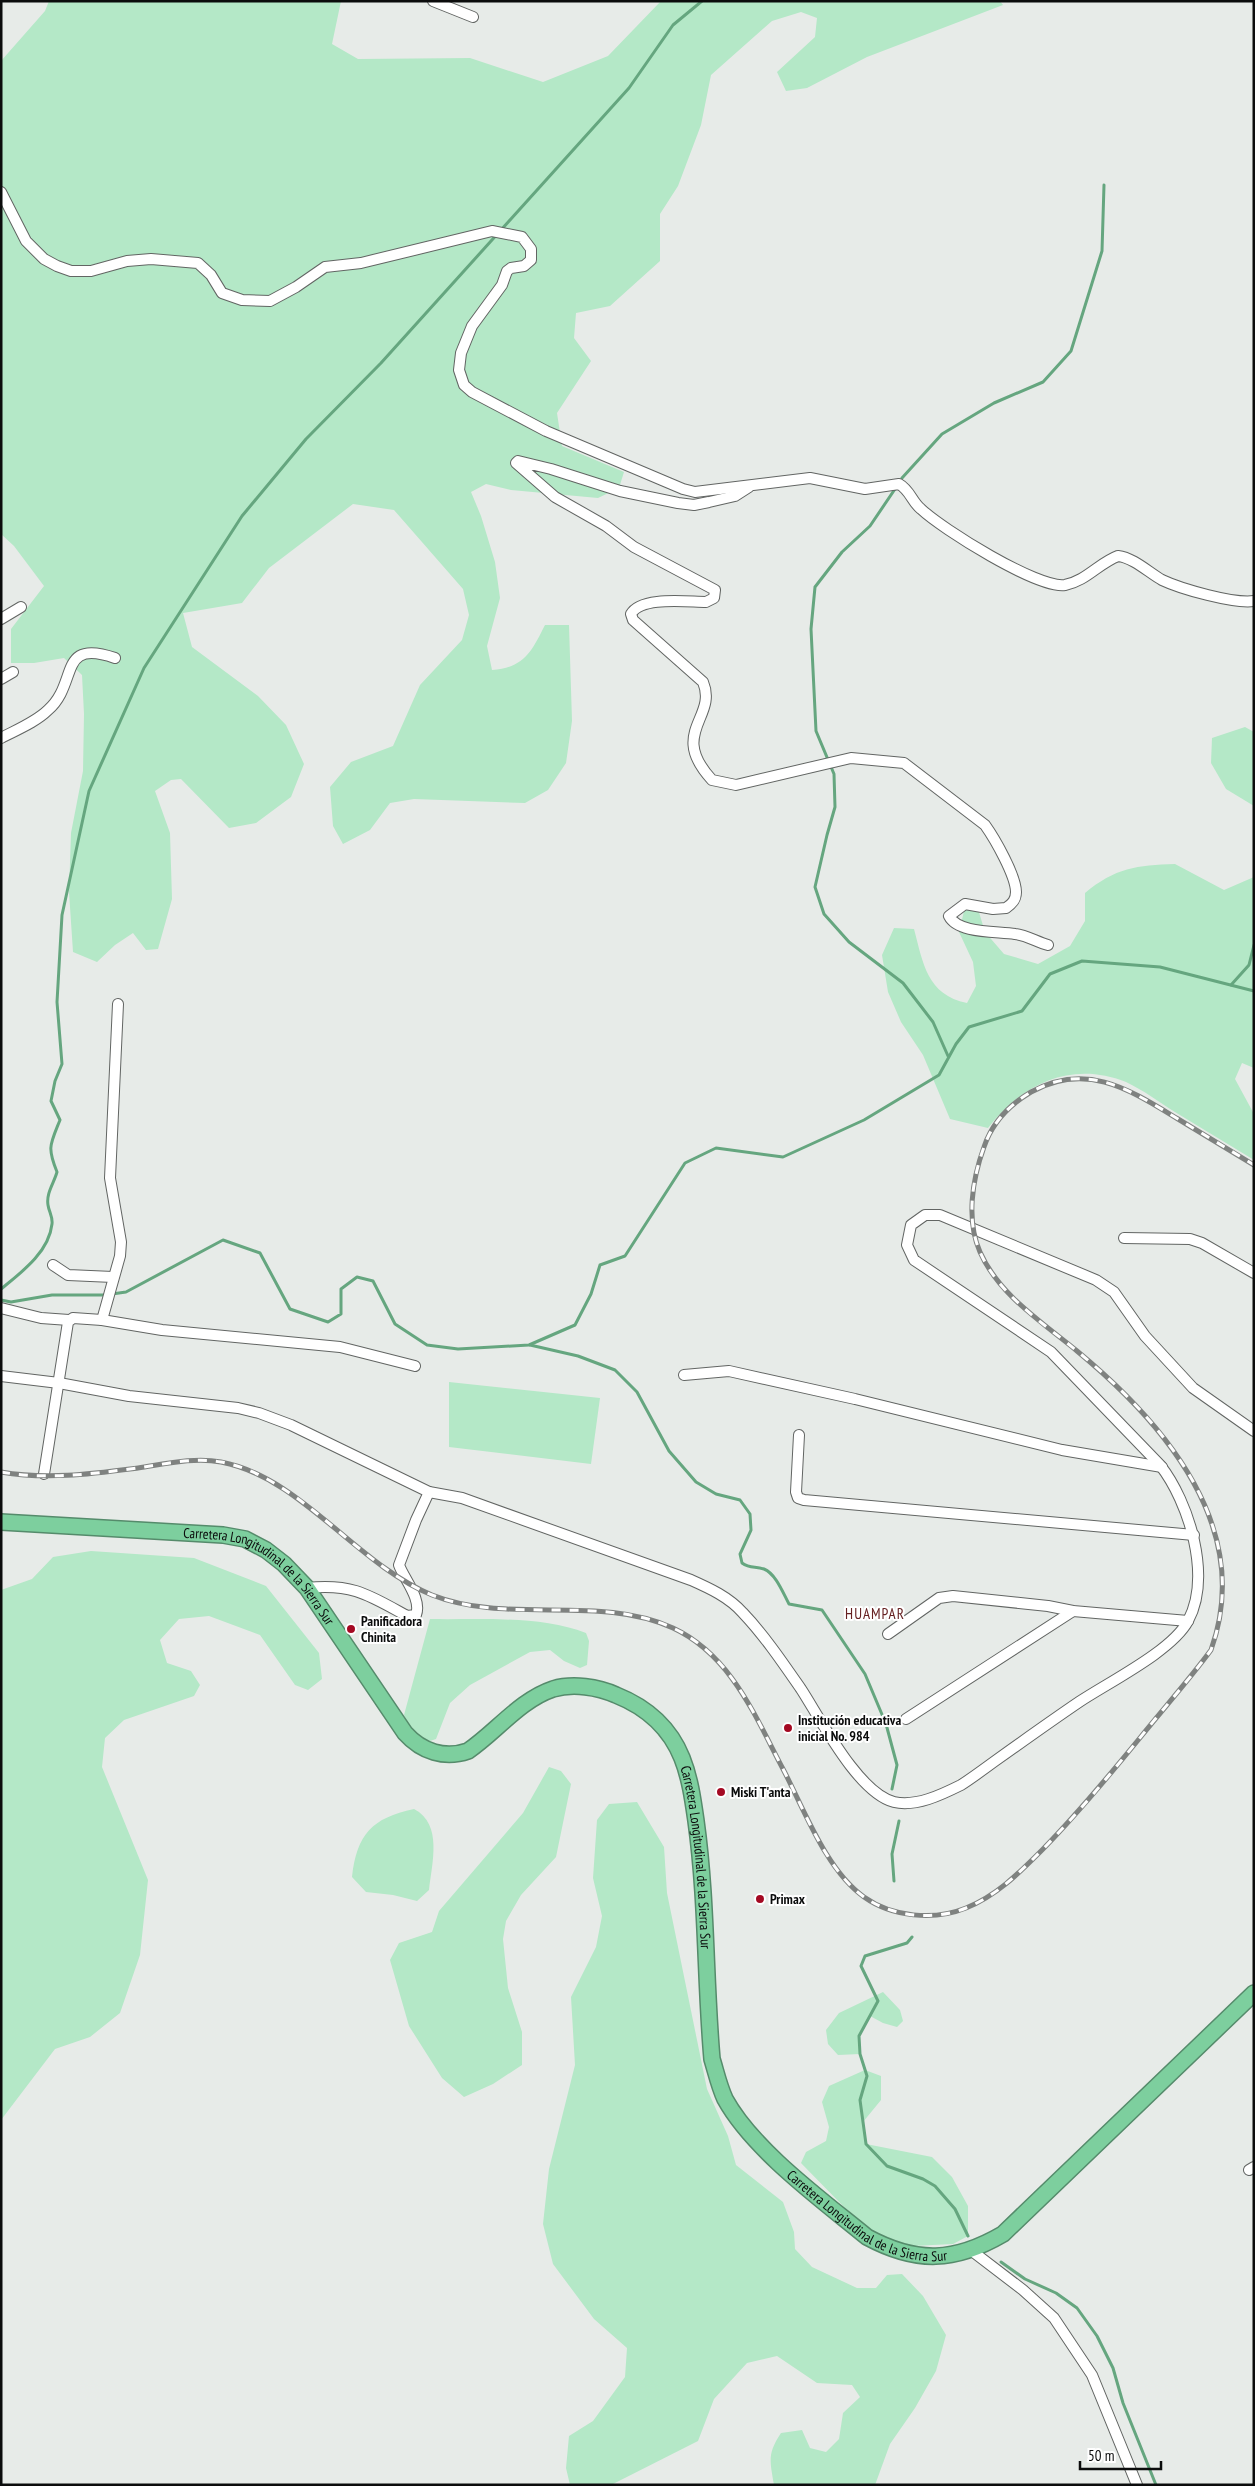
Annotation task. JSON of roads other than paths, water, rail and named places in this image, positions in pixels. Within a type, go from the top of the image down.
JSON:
[{"type":"highway","name":"Carretera Longitudinal de la Sierra Sur","points":[[1,1522],[223,1535],[245,1539],[266,1550],[284,1564],[307,1588],[405,1733],[417,1744],[430,1751],[444,1755],[468,1752],[538,1696],[554,1688],[571,1686],[605,1690],[624,1698],[651,1715],[671,1738],[682,1759],[693,1801],[700,1854],[712,2059],[725,2098],[760,2146],[868,2237],[886,2248],[914,2255],[941,2256],[972,2251],[1003,2234],[1254,1993]]},
{"type":"street","points":[[433,1],[473,17]]},
{"type":"street","points":[[1,192],[26,241],[44,259],[57,266],[71,271],[92,271],[127,261],[151,259],[198,263],[211,275],[222,293],[242,300],[270,300],[285,294],[325,267],[361,263],[492,232],[505,233],[525,240],[531,249],[532,257],[528,263],[507,271],[502,285],[472,326],[461,353],[458,370],[464,385],[476,395],[546,431],[683,489],[696,492],[810,478],[865,489],[899,484],[908,491],[919,508],[944,528],[982,551],[1040,580],[1057,585],[1070,583],[1095,571],[1118,556],[1125,557],[1164,580],[1225,599],[1245,602],[1254,601]]},
{"type":"street","points":[[751,486],[735,496],[694,505],[620,491],[551,469],[518,461],[516,463],[555,497],[606,526],[634,548],[715,590],[714,598],[706,602],[649,602],[633,610],[630,614],[633,620],[703,682],[706,691],[705,702],[693,740],[698,762],[712,780],[736,785],[851,758],[904,763],[985,825],[992,834],[1013,880],[1016,892],[1015,899],[1006,908],[993,909],[965,904],[949,916],[952,922],[957,925],[995,933],[1015,934],[1048,946]]},
{"type":"street","points":[[1,619],[21,607]]},
{"type":"street","points":[[1,738],[48,711],[59,698],[76,657],[86,652],[98,652],[115,658]]},
{"type":"street","points":[[1,679],[13,672]]},
{"type":"street","points":[[102,1320],[120,1256],[121,1242],[110,1178],[110,1132],[118,1004]]},
{"type":"street","points":[[1,1376],[59,1383],[129,1396],[238,1408],[259,1413],[291,1425],[429,1492],[462,1498],[691,1580],[718,1592],[742,1612],[800,1688],[856,1773],[878,1794],[892,1802],[909,1804],[921,1802],[961,1785],[1080,1701],[1167,1644],[1178,1635],[1188,1621],[1195,1601],[1197,1569],[1194,1535],[1183,1503],[1162,1467],[1052,1352],[914,1260],[907,1245],[911,1225],[925,1215],[940,1215],[1096,1280],[1114,1292],[1145,1336],[1193,1388],[1254,1432]]},
{"type":"street","points":[[1124,1238],[1190,1239],[1202,1243],[1254,1273]]},
{"type":"street","points":[[53,1265],[68,1276],[112,1280]]},
{"type":"street","points":[[1,1308],[41,1318],[102,1320],[162,1330],[340,1347],[415,1366]]},
{"type":"street","points":[[44,1474],[69,1320]]},
{"type":"street","points":[[684,1375],[729,1371],[855,1399],[1062,1450],[1162,1467]]},
{"type":"street","points":[[799,1435],[796,1492],[798,1498],[804,1500],[1194,1535]]},
{"type":"street","points":[[307,1588],[326,1586],[352,1588],[407,1616],[416,1615],[417,1607],[410,1584],[399,1565],[429,1492]]},
{"type":"street","points":[[888,1634],[938,1598],[952,1596],[1048,1606],[1073,1611],[1188,1621]]},
{"type":"street","points":[[906,1719],[1073,1611]]},
{"type":"street","points":[[972,2251],[1023,2290],[1054,2318],[1092,2375],[1136,2485]]},
{"type":"waterway","points":[[1,1289],[33,1261],[46,1244],[50,1234],[52,1221],[48,1196],[57,1172],[51,1146],[60,1120],[51,1101],[55,1081],[62,1064],[57,1002],[62,915],[89,791],[144,668],[242,516],[306,439],[381,363],[629,88],[673,25],[702,1]]},
{"type":"waterway","points":[[902,478],[942,434],[994,403],[1043,382],[1071,351],[1102,251],[1104,185]]},
{"type":"waterway","points":[[895,489],[870,526],[842,552],[815,587],[811,629],[816,731],[834,774],[835,807],[815,887],[824,914],[849,942],[903,983],[933,1022],[948,1056]]},
{"type":"waterway","points":[[1231,985],[1249,965],[1254,945]]},
{"type":"waterway","points":[[112,1294],[126,1292],[223,1240],[260,1253],[290,1309],[328,1322],[341,1314],[341,1289],[357,1277],[373,1281],[395,1324],[427,1345],[458,1349],[529,1345],[575,1325],[591,1294],[600,1265],[625,1256],[685,1163],[716,1148],[783,1157],[864,1120],[939,1075],[956,1044],[969,1027],[1022,1011],[1050,974],[1082,961],[1160,967],[1254,991]]},
{"type":"waterway","points":[[1,1300],[11,1302],[52,1295],[106,1295]]},
{"type":"waterway","points":[[530,1345],[578,1356],[615,1370],[637,1392],[669,1451],[696,1482],[716,1494],[740,1500],[750,1514],[751,1530],[740,1554],[742,1563],[768,1571],[779,1584],[789,1604],[822,1610],[865,1674],[886,1724],[897,1765],[892,1789]]},
{"type":"waterway","points":[[894,1881],[892,1854],[899,1821]]},
{"type":"waterway","points":[[912,1937],[907,1943],[865,1956],[861,1966],[878,2001],[859,2036],[860,2054],[867,2076],[860,2100],[866,2144],[887,2166],[923,2179],[935,2186],[955,2209],[968,2236]]},
{"type":"waterway","points":[[1001,2262],[1025,2279],[1056,2293],[1077,2308],[1097,2336],[1113,2368],[1123,2403],[1156,2485]]},
{"type":"railway","points":[[1,1472],[52,1476],[86,1474],[200,1460],[221,1462],[250,1471],[277,1485],[303,1502],[378,1563],[404,1581],[432,1595],[461,1604],[491,1608],[615,1613],[645,1618],[673,1628],[711,1654],[739,1689],[762,1728],[817,1838],[838,1871],[850,1885],[875,1904],[900,1913],[927,1916],[954,1912],[978,1903],[1008,1882],[1044,1848],[1093,1795],[1211,1650],[1221,1605],[1221,1561],[1211,1520],[1193,1481],[1169,1444],[1140,1410],[1109,1379],[1010,1295],[998,1282],[980,1252],[973,1227],[972,1200],[976,1173],[987,1138],[1002,1115],[1031,1092],[1051,1083],[1071,1079],[1089,1079],[1108,1083],[1143,1098],[1254,1165]]},
{"type":"place","name":"Panificadora Chinita","points":[[351,1629]]},
{"type":"place","name":"Institución educativa inicial No. 984","points":[[788,1728]]},
{"type":"place","name":"Miski T'anta","points":[[721,1792]]},
{"type":"place","name":"Primax","points":[[760,1899]]},
{"type":"district","name":"HUAMPAR","points":[[875,1614]]}]
